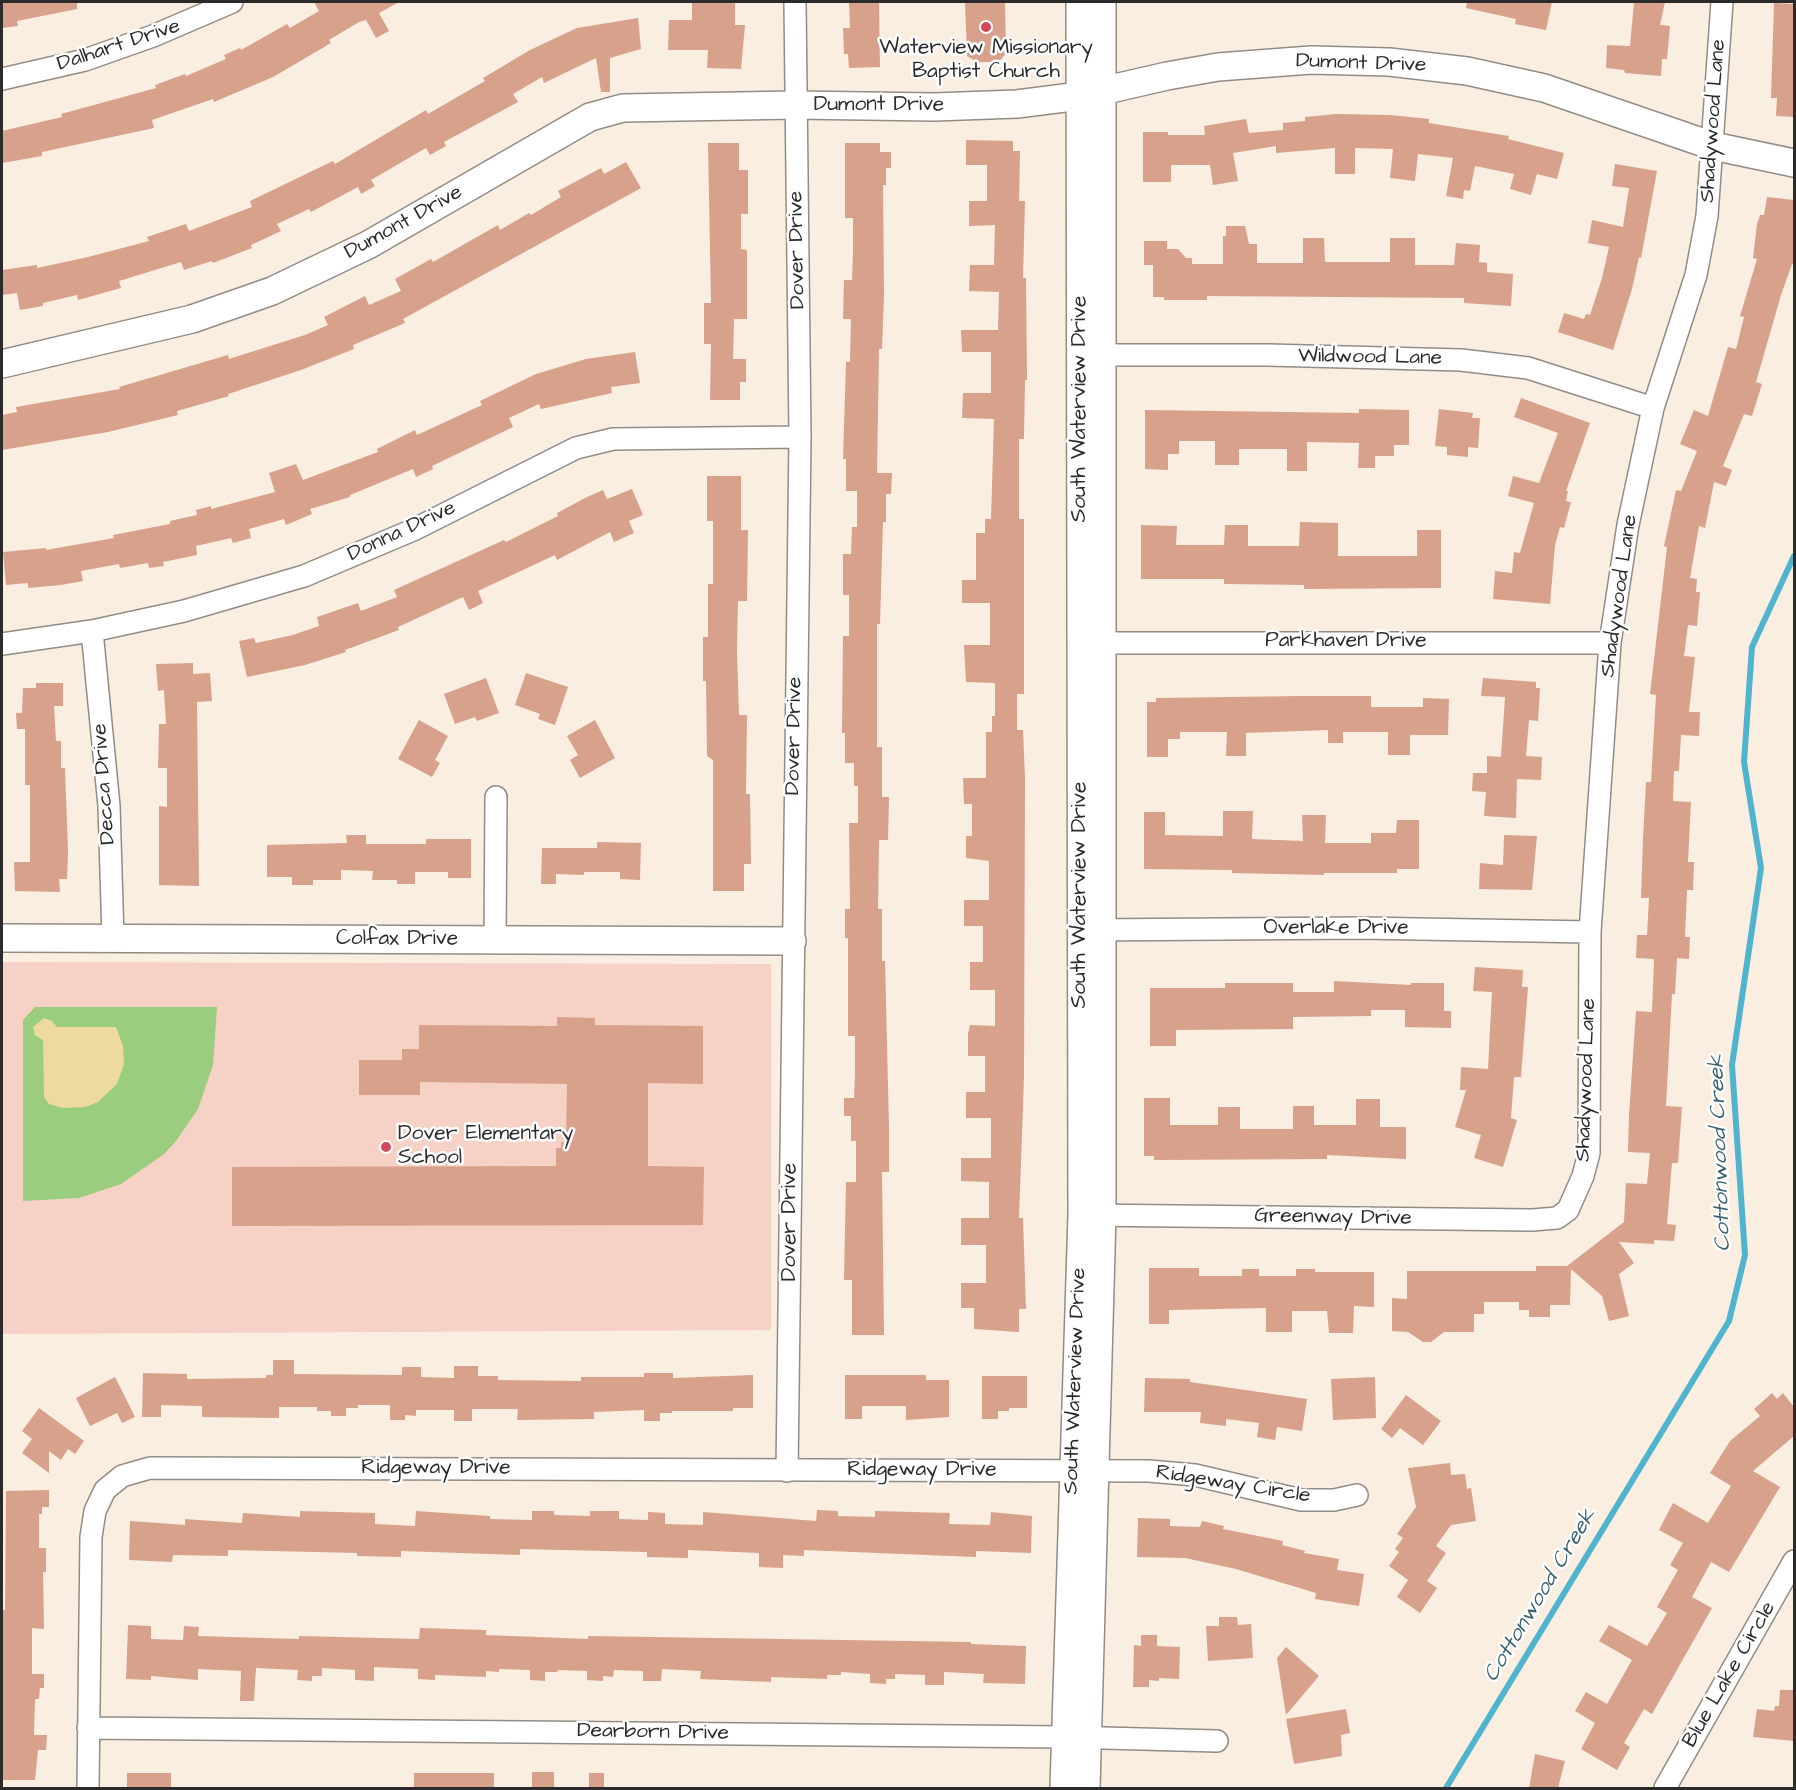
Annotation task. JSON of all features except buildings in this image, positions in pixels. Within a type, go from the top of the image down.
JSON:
[{"type":"street","name":"Dalhart Drive","points":[[2,79],[85,60],[153,36],[232,2]]},
{"type":"street","name":"Dover Drive","points":[[787,1471],[800,437],[795,2]]},
{"type":"street","name":"South Waterview Drive","points":[[1080,2],[1091,94]]},
{"type":"street","name":"South Waterview Drive","points":[[1086,1788],[1077,1737],[1092,1215],[1091,94],[1102,2]]},
{"type":"street","name":"Shadywood Lane","points":[[1574,1197],[1589,1153],[1590,932],[1610,643],[1628,525],[1653,408],[1696,275],[1707,216],[1722,2]]},
{"type":"street","name":"Dumont Drive","points":[[2,364],[192,319],[272,291],[368,245],[590,117],[623,108],[796,105],[934,108],[1017,104],[1091,94],[1167,76],[1229,66],[1311,60],[1389,62],[1467,71],[1544,88],[1713,146],[1794,163]]},
{"type":"street","name":"Wildwood Lane","points":[[1091,355],[1268,355],[1461,360],[1528,368],[1653,408]]},
{"type":"street","name":"Donna Drive","points":[[2,644],[92,631],[184,611],[304,576],[413,530],[576,448],[614,439],[800,437]]},
{"type":"street","name":"Decca Drive","points":[[92,631],[109,806],[113,938]]},
{"type":"street","name":"Parkhaven Drive","points":[[1092,643],[1610,643]]},
{"type":"street","points":[[495,940],[496,797]]},
{"type":"street","name":"Overlake Drive","points":[[1091,930],[1361,928],[1590,932]]},
{"type":"street","name":"Colfax Drive","points":[[2,938],[792,941]]},
{"type":"street","name":"Greenway Drive","points":[[1092,1215],[1532,1220],[1557,1218],[1568,1210],[1574,1197]]},
{"type":"street","name":"Ridgeway Drive","points":[[88,1788],[91,1537],[95,1511],[105,1490],[122,1476],[150,1468],[1085,1471]]},
{"type":"street","name":"Ridgeway Circle","points":[[1085,1471],[1149,1471],[1195,1475],[1301,1500],[1334,1500],[1357,1495]]},
{"type":"street","name":"Blue Lake Circle","points":[[1665,1788],[1794,1562]]},
{"type":"street","name":"Dearborn Drive","points":[[88,1728],[1077,1737],[1217,1741]]},
{"type":"street","name":"South Waterview Drive","points":[[1064,1788],[1077,1737]]},
{"type":"shaded area","name":"Dover Elementary School","points":[[2,962],[771,964],[771,1330],[2,1334]]},
{"type":"green space","points":[[35,1007],[217,1007],[213,1065],[198,1109],[164,1154],[121,1184],[79,1198],[23,1201],[23,1020]]},
{"type":"sand","points":[[44,1018],[52,1021],[57,1027],[116,1027],[123,1046],[124,1064],[117,1084],[98,1102],[85,1107],[63,1108],[49,1104],[44,1097],[43,1040],[35,1035],[33,1027]]},
{"type":"waterway","name":"Cottonwood Creek","points":[[1446,1788],[1729,1321],[1745,1255],[1732,1065],[1761,868],[1744,762],[1752,647],[1794,556]]},
{"type":"place","name":"Waterview Missionary Baptist Church","points":[[986,27]]},
{"type":"place","name":"Dover Elementary School","points":[[386,1147]]}]
